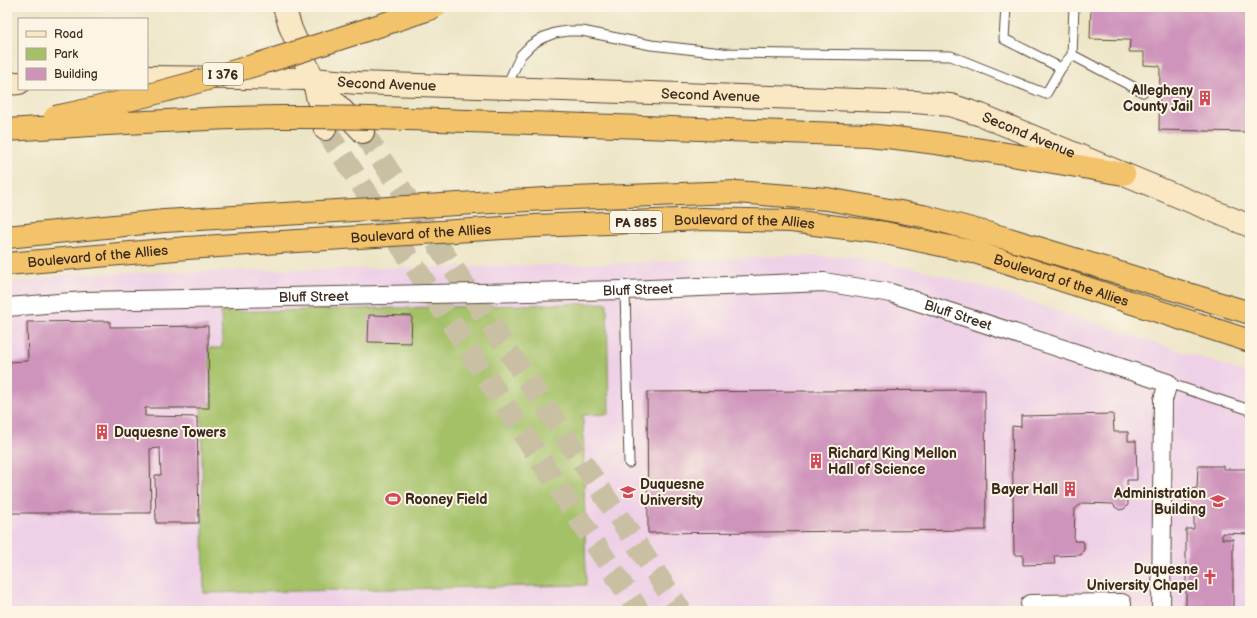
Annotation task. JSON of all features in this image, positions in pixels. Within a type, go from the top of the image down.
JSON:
[{"type":"highway","name":"I 376","points":[[7,126],[117,102],[238,70],[333,41],[435,7]]},
{"type":"highway","points":[[7,130],[209,119],[282,117],[502,122],[889,137],[940,143],[1124,174]]},
{"type":"highway","name":"Boulevard of the Allies","points":[[7,237],[164,221],[537,199],[736,192],[827,198],[923,216],[1009,239],[1250,313]]},
{"type":"highway","name":"Boulevard of the Allies","points":[[7,264],[187,248],[534,226],[703,219],[791,221],[885,233],[978,253],[1250,341]]},
{"type":"main road","points":[[284,7],[291,29],[313,80],[325,129]]},
{"type":"main road","name":"Second Avenue","points":[[148,77],[313,80],[915,102],[944,105],[981,115],[1250,226]]},
{"type":"main road","points":[[313,80],[363,132]]},
{"type":"main road","points":[[7,84],[18,83]]},
{"type":"street","name":"Bluff Street","points":[[7,307],[85,301],[625,290],[824,282],[883,292],[906,298],[1168,383]]},
{"type":"street","points":[[1161,611],[1163,400],[1168,383]]},
{"type":"street","points":[[1030,611],[1030,604],[1122,602],[1122,611]]},
{"type":"lane","points":[[1006,7],[1004,39],[1061,68]]},
{"type":"lane","points":[[506,88],[521,55],[530,45],[555,33],[582,31],[651,45],[723,53],[951,56],[1046,94],[1061,68],[1072,55],[1074,7]]},
{"type":"lane","points":[[1072,55],[1143,92]]},
{"type":"lane","points":[[625,290],[629,463]]},
{"type":"lane","name":"Bluff Street","points":[[1168,383],[1250,410]]},
{"type":"shaded area","name":"Duquesne University","points":[[783,256],[849,257],[917,269],[994,290],[1250,374],[1250,611],[7,611],[7,284],[71,274],[603,264]]},
{"type":"green space","name":"Rooney Field","points":[[607,303],[609,414],[583,415],[586,585],[204,593],[201,403],[212,403],[209,348],[222,348],[221,312]]},
{"type":"building","name":"Allegheny County Jail","points":[[1091,7],[1250,7],[1250,132],[1159,130],[1160,66],[1144,65],[1144,52],[1129,52],[1130,40],[1090,39]]},
{"type":"building","points":[[369,315],[412,316],[411,343],[368,342]]},
{"type":"building","name":"Duquesne Towers","points":[[110,321],[110,327],[208,326],[209,408],[145,408],[145,416],[197,417],[199,523],[156,523],[155,475],[161,475],[160,448],[150,449],[151,513],[7,513],[7,362],[28,361],[27,322]]},
{"type":"building","name":"Richard King Mellon Hall of Science","points":[[985,390],[986,530],[648,533],[647,392]]},
{"type":"building","name":"Bayer Hall","points":[[1113,414],[1114,432],[1128,432],[1128,441],[1136,441],[1137,480],[1127,480],[1128,505],[1124,509],[1120,510],[1113,504],[1082,503],[1075,509],[1074,541],[1082,541],[1084,543],[1084,549],[1081,555],[1054,556],[1055,564],[1023,565],[1023,555],[1014,555],[1012,426],[1021,427],[1021,416]]},
{"type":"building","points":[[1198,466],[1223,466],[1223,469],[1250,469],[1250,534],[1222,533],[1222,539],[1233,539],[1233,611],[1186,611],[1186,529],[1194,529],[1194,514],[1191,514],[1191,511],[1186,511],[1186,490],[1197,488]]},
{"type":"tunnel","points":[[325,129],[639,611]]},
{"type":"tunnel","points":[[363,132],[681,611]]},
{"type":"place","name":"Allegheny County Jail","points":[[1205,98]]},
{"type":"place","name":"Duquesne Towers","points":[[102,432]]},
{"type":"place","name":"Richard King Mellon Hall of Science","points":[[816,461]]},
{"type":"place","name":"Bayer Hall","points":[[1070,489]]},
{"type":"place","name":"Duquesne University","points":[[628,492]]},
{"type":"place","name":"Rooney Field","points":[[393,499]]},
{"type":"place","name":"Administration Building","points":[[1218,501]]},
{"type":"place","name":"Duquesne University Chapel","points":[[1210,577]]}]
